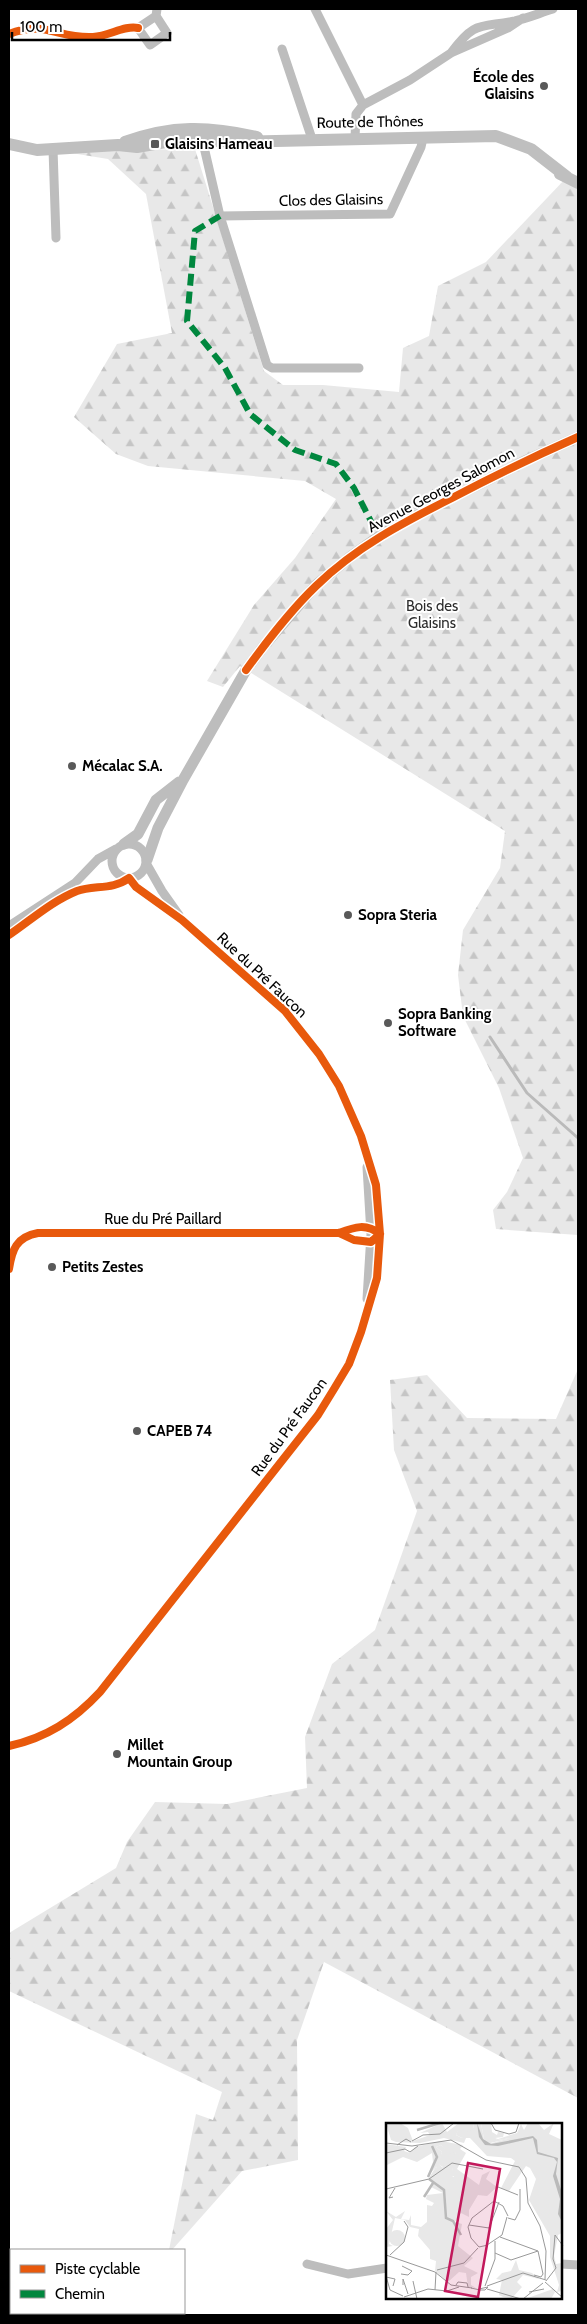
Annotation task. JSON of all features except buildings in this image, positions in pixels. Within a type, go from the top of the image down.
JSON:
[{"type":"main road","name":"Route de Thônes","points":[[9,144],[37,150],[118,145],[176,128],[272,140],[496,136],[530,149],[578,184]]},
{"type":"street","points":[[315,9],[363,105]]},
{"type":"street","points":[[451,53],[459,41],[473,29],[486,23],[523,18],[553,9]]},
{"type":"street","points":[[355,138],[356,114],[363,105],[410,80],[451,53],[508,28],[523,18]]},
{"type":"street","points":[[282,49],[312,139]]},
{"type":"street","points":[[204,133],[220,216],[266,365],[272,368],[359,368]]},
{"type":"street","name":"Clos des Glaisins","points":[[220,216],[390,214],[422,147],[423,138]]},
{"type":"street","points":[[53,149],[56,238]]},
{"type":"street","name":"Avenue Georges Salomon","points":[[146,862],[158,828],[182,780],[246,670],[316,585],[350,557],[388,530],[527,460],[578,437]]},
{"type":"street","name":"Avenue Georges Salomon","points":[[120,847],[138,834],[156,800],[182,780]]},
{"type":"street","points":[[9,926],[75,883],[98,859],[120,847],[138,846],[144,852],[146,862],[139,875],[117,885],[83,889],[65,897],[9,935]]},
{"type":"street","points":[[120,847],[112,857],[113,867],[119,875],[129,878]]},
{"type":"street","name":"Rue du Pré Faucon","points":[[146,862],[157,884],[182,920]]},
{"type":"street","name":"Rue du Pré Faucon","points":[[9,1746],[36,1738],[59,1728],[80,1712],[100,1692],[318,1415],[349,1364],[377,1278],[380,1234],[376,1184],[346,1098],[306,1036],[284,1012],[182,920],[136,887],[129,878]]},
{"type":"street","name":"Rue du Pré Faucon","points":[[367,1159],[367,1188],[371,1227],[367,1310]]},
{"type":"street","name":"Rue du Pré Paillard","points":[[9,1269],[12,1252],[18,1241],[38,1233],[339,1233],[356,1226],[371,1227]]},
{"type":"street","points":[[371,1227],[380,1234],[371,1242]]},
{"type":"street","name":"Rue du Pré Paillard","points":[[339,1233],[354,1240],[371,1242]]},
{"type":"street","points":[[307,2264],[348,2274],[386,2268]]},
{"type":"street","points":[[562,2264],[578,2265]]},
{"type":"green space","name":"Bois des Glaisins","points":[[195,149],[264,371],[283,385],[323,385],[399,392],[403,348],[429,336],[438,286],[486,262],[567,177],[578,183],[578,1235],[496,1229],[493,1210],[507,1192],[523,1158],[499,1088],[463,1016],[458,975],[463,930],[500,868],[505,831],[240,666],[223,687],[207,681],[254,605],[295,558],[336,499],[305,481],[148,466],[116,454],[74,417],[117,344],[172,333],[146,194],[108,159],[59,151]]},
{"type":"green space","points":[[578,1369],[578,2098],[324,1962],[297,2040],[298,2160],[242,2171],[173,2249],[169,2249],[196,2114],[213,2120],[222,2092],[9,1991],[9,1933],[116,1868],[127,1842],[155,1802],[227,1804],[307,1788],[305,1737],[332,1664],[375,1630],[417,1511],[394,1450],[390,1380],[427,1375],[467,1418],[556,1419]]},
{"type":"waterway","points":[[490,1037],[527,1093],[578,1138]]},
{"type":"marked path","points":[[220,216],[195,231],[187,321],[225,368],[250,414],[295,450],[336,464],[354,488],[379,537]]},
{"type":"cycle path","points":[[9,34],[22,30],[43,29],[81,37],[93,37],[128,28],[138,28]]},
{"type":"cycle path","points":[[246,670],[279,626],[306,596],[331,572],[364,547],[434,507],[578,437]]},
{"type":"cycle path","points":[[9,935],[50,905],[68,895],[83,889],[110,886],[129,878],[136,887],[182,920],[285,1011],[319,1054],[339,1086],[361,1136],[376,1185],[380,1234],[377,1278],[361,1332],[349,1364],[318,1415],[100,1692],[80,1711],[59,1726],[35,1738],[9,1746]]},
{"type":"cycle path","points":[[9,1269],[16,1245],[25,1238],[38,1233],[339,1233],[365,1227],[380,1234],[371,1242],[354,1240],[339,1233]]},
{"type":"place","name":"École des Glaisins","points":[[544,86]]},
{"type":"place","name":"Glaisins Hameau","points":[[155,144]]},
{"type":"place","name":"Mécalac S.A.","points":[[72,766]]},
{"type":"place","name":"Sopra Steria","points":[[348,915]]},
{"type":"place","name":"Sopra Banking Software","points":[[388,1023]]},
{"type":"place","name":"Petits Zestes","points":[[52,1267]]},
{"type":"place","name":"CAPEB 74","points":[[137,1431]]},
{"type":"place","name":"Millet Mountain Group","points":[[117,1754]]}]
